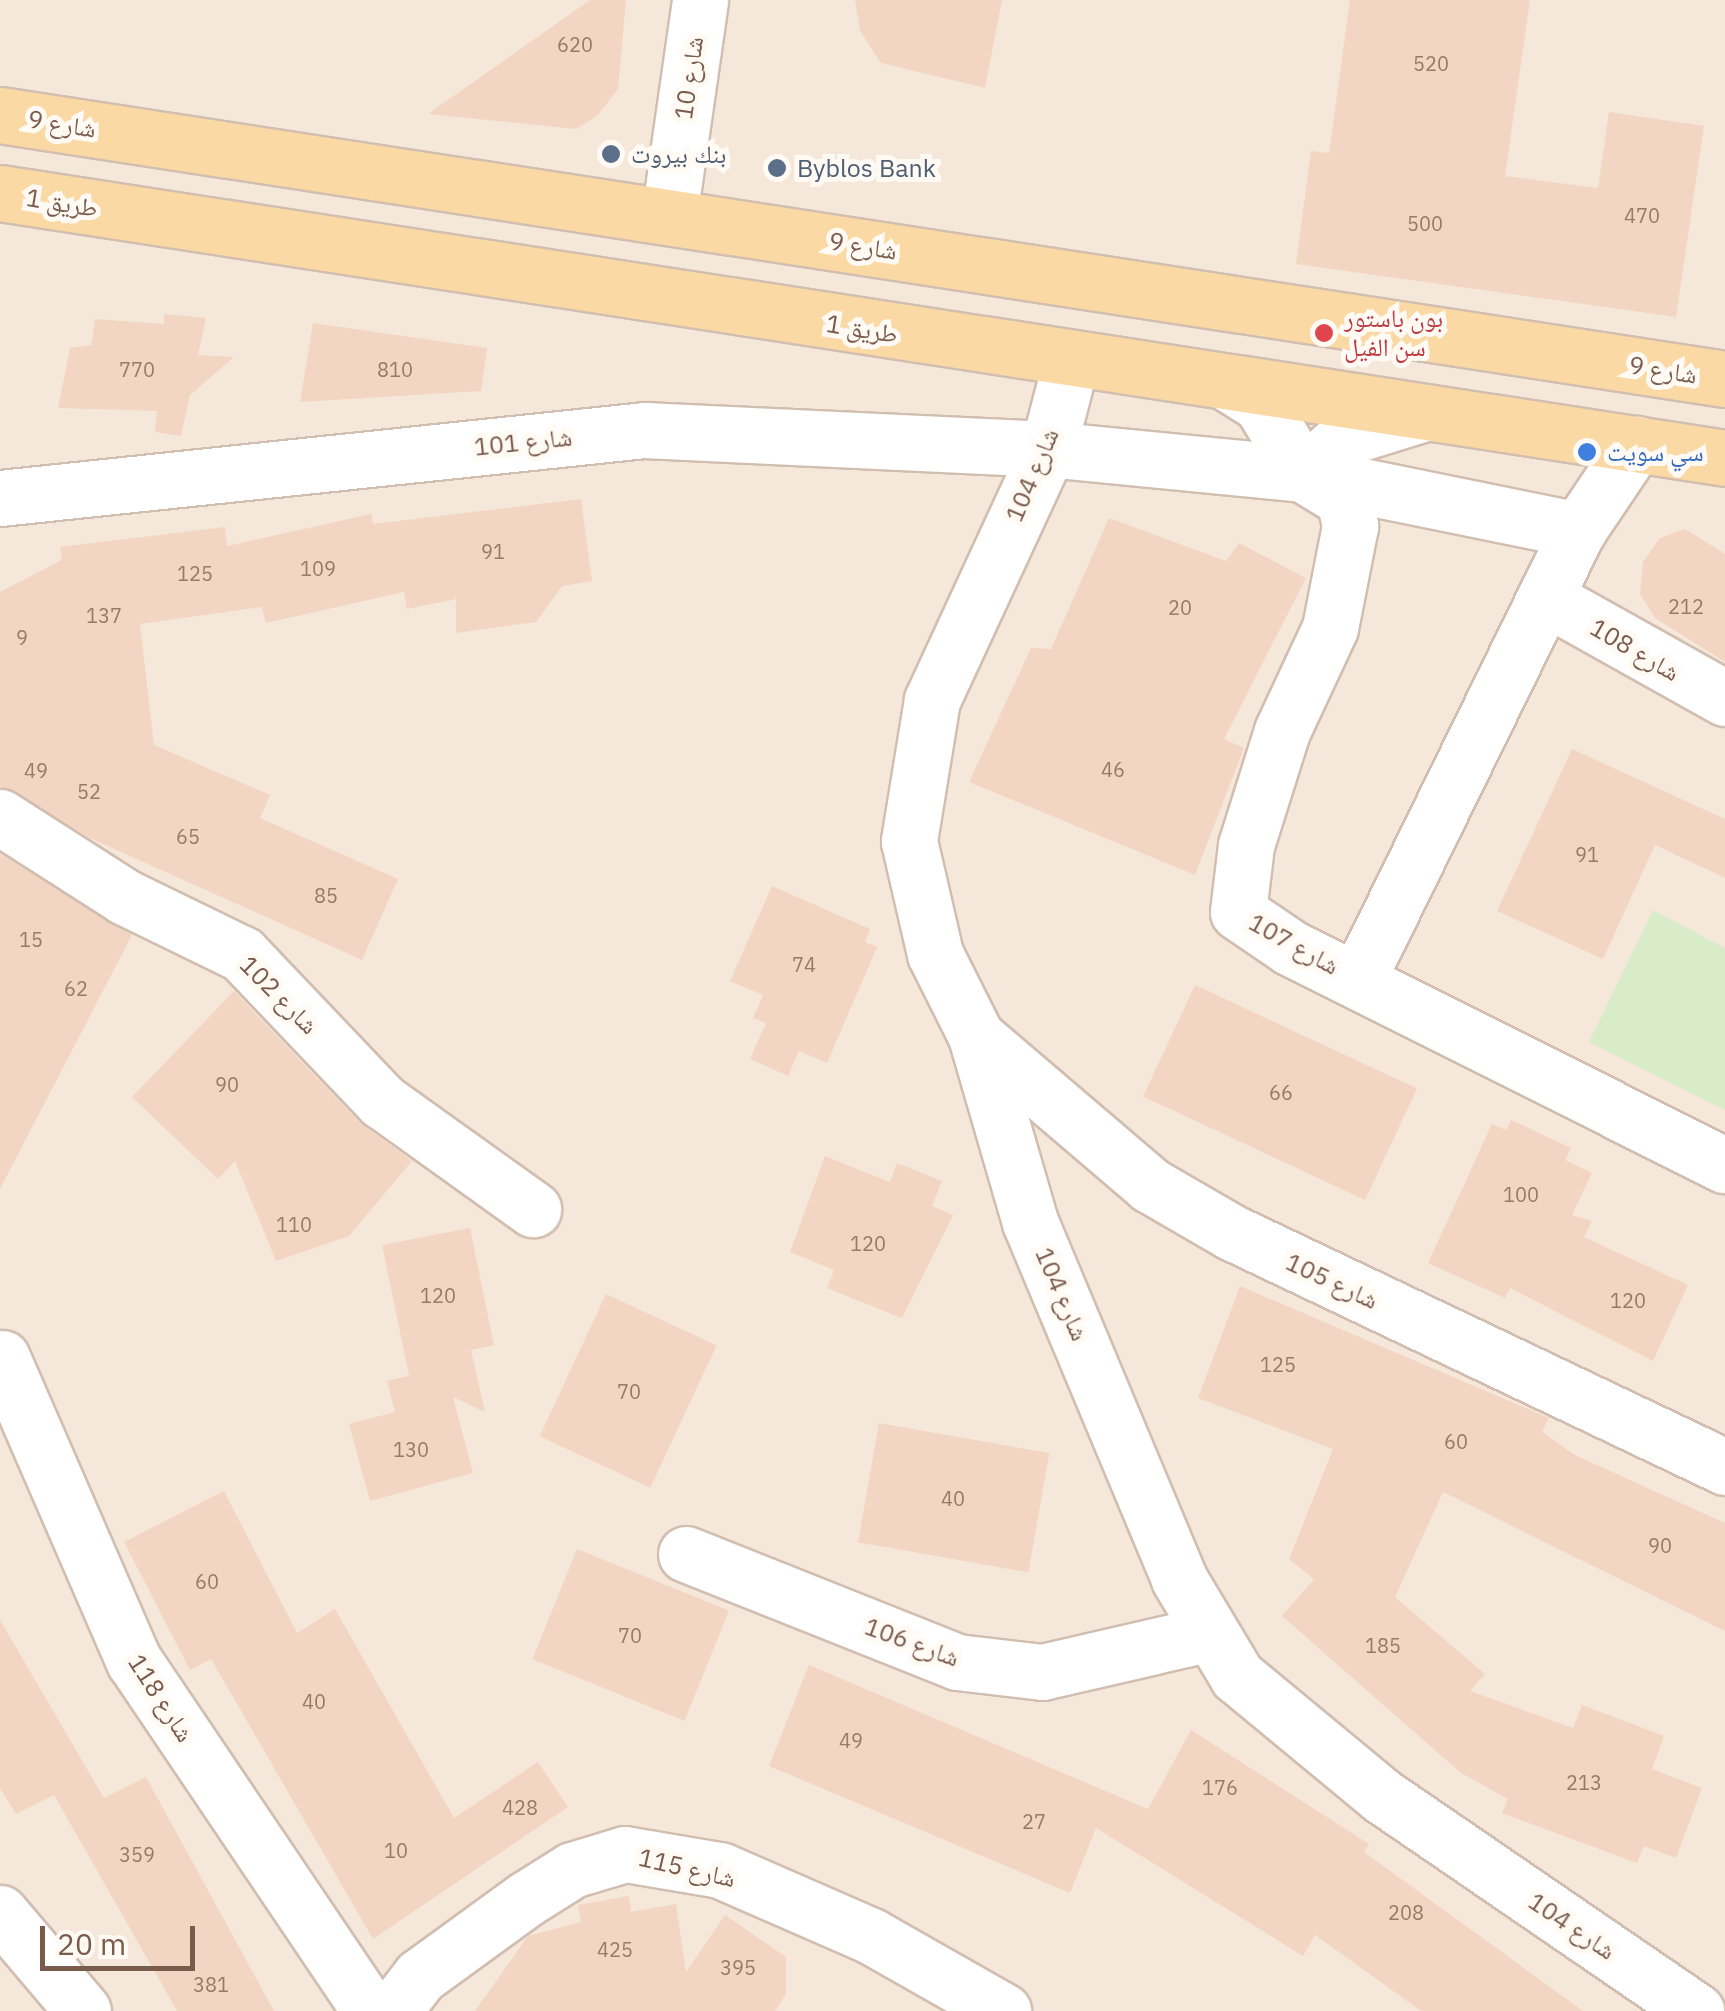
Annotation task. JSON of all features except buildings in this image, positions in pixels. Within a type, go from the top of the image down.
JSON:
[{"type":"main road","name":"شارع 9","points":[[0,114],[1725,379]]},
{"type":"main road","name":"طريق 1","points":[[0,194],[1725,458]]},
{"type":"street","name":"شارع 10","points":[[669,216],[700,0]]},
{"type":"street","name":"شارع 104","points":[[1072,361],[1048,448],[932,700],[911,791],[918,891],[934,954],[976,1036],[1030,1222],[1206,1634],[1300,1734],[1696,2011]]},
{"type":"street","name":"شارع 107","points":[[1228,384],[1261,404],[1302,474],[1344,500],[1349,542],[1330,628],[1282,732],[1246,845],[1238,912],[1358,979],[1725,1165]]},
{"type":"street","points":[[1302,474],[1344,438],[1425,413]]},
{"type":"street","name":"شارع 101","points":[[2,504],[645,430],[1048,448],[1302,474],[1578,530]]},
{"type":"street","points":[[1358,979],[1578,530],[1636,444]]},
{"type":"street","name":"شارع 108","points":[[1546,598],[1725,698]]},
{"type":"street","name":"شارع 102","points":[[0,817],[125,897],[242,954],[382,1101],[533,1209]]},
{"type":"street","name":"شارع 105","points":[[976,1036],[1150,1185],[1214,1222],[1725,1466]]},
{"type":"street","name":"شارع 118","points":[[2,1358],[134,1661],[370,2011]]},
{"type":"street","name":"شارع 106","points":[[686,1554],[957,1662],[1042,1672],[1206,1634]]},
{"type":"street","name":"شارع 115","points":[[393,2011],[420,1976],[526,1899],[572,1870],[626,1854],[720,1870],[871,1936],[1003,2011]]},
{"type":"street","points":[[0,1913],[83,2011]]},
{"type":"shaded area","points":[[0,0],[1725,0],[1725,2011],[0,2011]]},
{"type":"green space","points":[[1653,910],[1725,948],[1725,1110],[1589,1042]]},
{"type":"place","name":"بنك بيروت","points":[[611,154]]},
{"type":"place","name":"Byblos Bank","points":[[777,168]]},
{"type":"place","name":"بون باستور سن الفيل","points":[[1324,333]]},
{"type":"place","name":"سي سويت","points":[[1587,452]]}]
